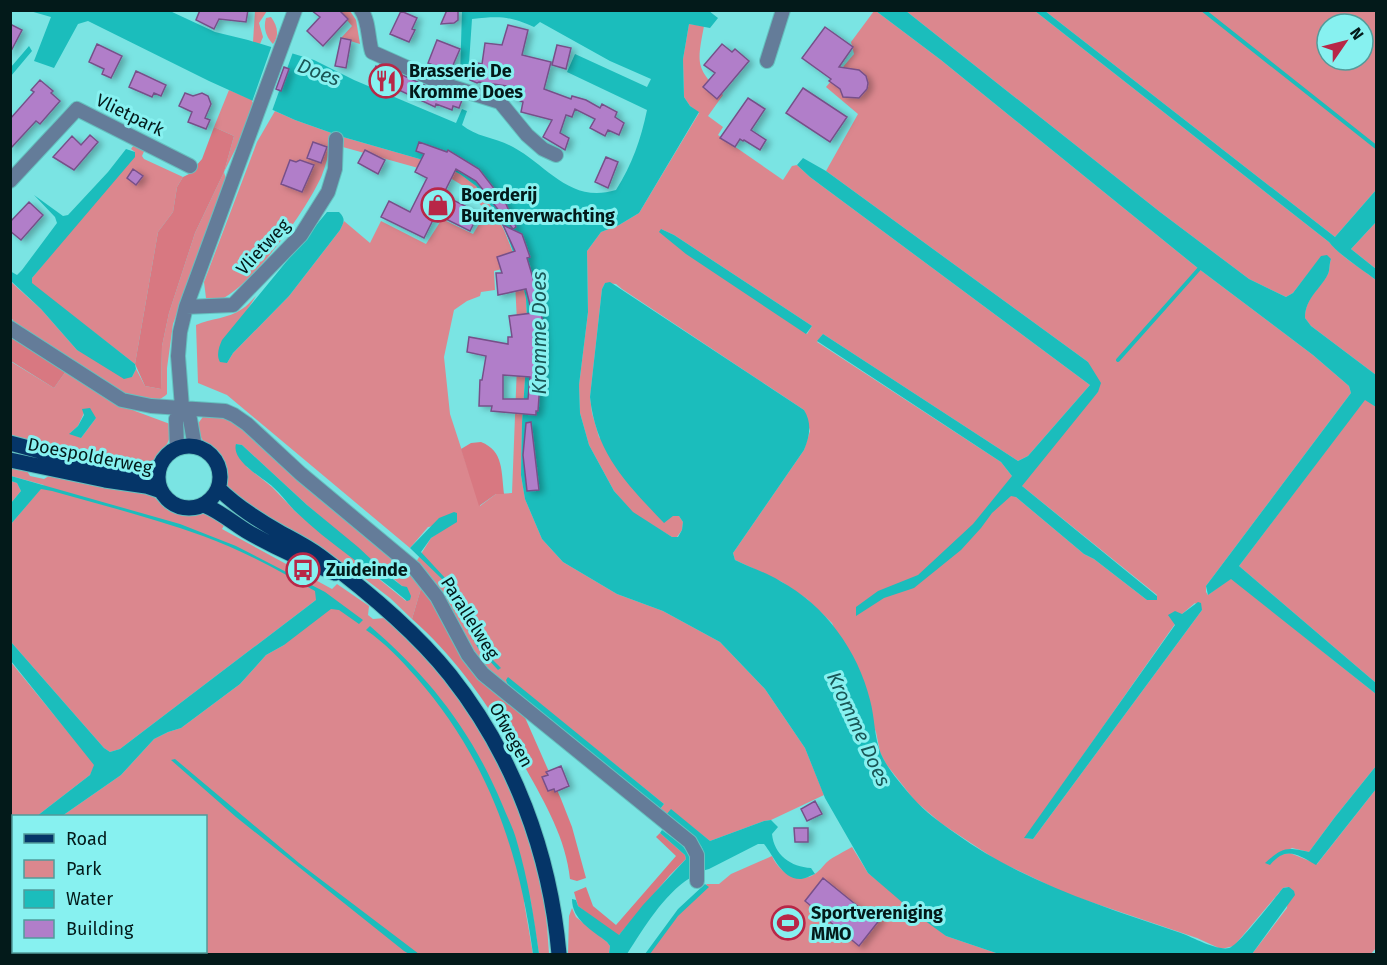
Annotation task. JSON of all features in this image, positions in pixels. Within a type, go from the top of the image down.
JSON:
[{"type":"main road","name":"Doespolderweg","points":[[10,443],[122,473],[145,472],[160,466]]},
{"type":"main road","points":[[195,447],[207,452],[216,462],[220,475],[218,488],[213,498],[204,505],[189,509],[179,507],[166,499],[161,491],[158,478],[160,466],[167,455],[177,448],[195,447]]},
{"type":"main road","name":"Doespolderweg","points":[[10,459],[161,491]]},
{"type":"main road","name":"Ofwegen","points":[[218,488],[238,507],[318,554],[382,605],[449,674],[492,735],[523,797],[549,881],[559,954]]},
{"type":"main road","name":"Ofwegen","points":[[204,505],[218,510],[246,531],[272,545],[349,579]]},
{"type":"street","points":[[195,447],[190,419],[182,407],[178,357],[180,332],[186,307],[295,10]]},
{"type":"street","points":[[361,10],[365,14],[368,41],[372,52],[446,85],[500,102],[527,135],[543,149],[556,155]]},
{"type":"street","points":[[767,61],[783,10]]},
{"type":"street","name":"Vlietpark","points":[[10,181],[77,109],[190,165]]},
{"type":"street","name":"Vlietweg","points":[[186,307],[233,305],[301,235],[328,192],[335,169],[336,140]]},
{"type":"street","points":[[10,328],[122,400],[151,406],[182,407]]},
{"type":"street","points":[[177,448],[176,419],[182,407]]},
{"type":"street","name":"Parallelweg","points":[[182,407],[234,415],[247,424],[301,474],[405,559],[431,588],[468,655],[483,674],[690,842],[696,855],[697,878]]},
{"type":"green space","points":[[255,11],[267,11],[259,23],[263,37],[260,44],[253,42]]},
{"type":"green space","points":[[339,11],[350,11],[356,20],[360,44],[341,38],[352,26]]},
{"type":"green space","points":[[876,11],[941,60],[1199,269],[1313,355],[1349,386],[1351,393],[1206,586],[1206,592],[1208,595],[1231,578],[1376,694],[1376,766],[1309,852],[1292,848],[1279,855],[1290,853],[1317,864],[1376,789],[1376,948],[1371,954],[1252,954],[1287,908],[1288,887],[1283,888],[1234,946],[1221,949],[1197,938],[1067,894],[998,861],[942,824],[915,801],[886,764],[880,752],[876,732],[832,623],[807,599],[782,582],[735,560],[733,553],[804,450],[810,431],[804,410],[616,284],[605,283],[602,289],[590,397],[599,437],[673,516],[679,516],[683,522],[682,530],[677,537],[672,537],[633,513],[614,491],[589,445],[580,413],[579,385],[588,312],[587,251],[601,232],[639,213],[699,113],[684,97],[683,59],[689,24],[704,26],[700,65],[707,78],[723,95],[708,116],[723,127],[718,135],[783,180],[792,166],[797,165],[1090,385],[1028,456],[1018,461],[823,334],[817,342],[1001,462],[1012,476],[1098,392],[1088,362],[826,171],[858,114],[826,87],[854,54],[851,42]],"holes":[[[661,229],[674,235],[812,326],[807,334]],[[1022,486],[1157,595],[1157,600],[1147,600],[1094,559],[1084,554],[1016,497]],[[1195,603],[1202,610],[1033,839],[1025,838],[1182,614]]]},
{"type":"green space","points":[[906,11],[1035,11],[1376,280],[1376,375],[1311,326],[1305,318],[1307,305],[1328,274],[1331,259],[1321,257],[1293,293],[1286,297],[1249,279],[1160,212]]},
{"type":"green space","points":[[1045,11],[1376,11],[1376,190],[1335,237]]},
{"type":"green space","points":[[271,17],[277,30],[273,44],[265,29],[266,18]]},
{"type":"green space","points":[[229,90],[255,101],[242,136],[224,172],[234,136],[214,127]]},
{"type":"green space","points":[[275,111],[343,137],[444,166],[476,186],[491,206],[504,230],[520,270],[526,299],[528,335],[521,475],[525,499],[542,539],[563,562],[617,594],[663,611],[720,642],[765,689],[805,748],[824,795],[771,820],[710,841],[671,810],[666,815],[660,809],[664,804],[508,678],[509,688],[486,671],[416,562],[431,538],[453,523],[428,527],[410,548],[227,395],[198,383],[196,325],[237,312],[256,296],[244,315],[227,363],[233,353],[289,296],[340,230],[344,221],[370,243],[381,221],[426,244],[442,219],[473,234],[484,216],[491,221],[485,210],[465,187],[447,176],[332,144],[315,190],[291,227],[244,283],[229,295],[215,302],[206,298],[204,282],[257,142]],"holes":[[[510,267],[515,283],[518,340],[512,493],[496,494],[480,506],[450,414],[444,357],[454,310],[480,296],[481,292],[495,290],[494,271]]]},
{"type":"green space","points":[[136,142],[146,147],[142,156],[144,159],[183,177],[177,187],[173,212],[158,232],[135,364],[32,284],[32,278],[135,152],[131,149]]},
{"type":"green space","points":[[224,172],[227,183],[173,324],[167,368],[167,394],[162,398],[152,401],[126,394],[14,322],[11,317],[10,281],[41,309],[77,350],[132,377],[136,369],[145,386],[161,389],[162,346],[169,313],[195,233]]},
{"type":"green space","points":[[1376,222],[1376,269],[1351,249]]},
{"type":"green space","points":[[10,361],[54,388],[66,371],[135,411],[170,424],[171,435],[163,453],[155,463],[129,469],[11,438]],"holes":[[[84,413],[96,418],[81,438],[70,433],[78,426]]]},
{"type":"green space","points":[[1365,399],[1376,407],[1376,683],[1239,566]]},
{"type":"green space","points":[[205,414],[238,422],[404,566],[422,585],[412,619],[390,598],[356,572],[303,537],[237,502],[225,486],[222,466],[204,442],[197,425]],"holes":[[[236,444],[242,445],[307,505],[402,586],[406,601],[296,512],[272,487],[247,467]]]},
{"type":"green space","points":[[11,462],[24,466],[30,476],[44,479],[54,473],[152,495],[168,510],[184,516],[212,513],[226,522],[222,529],[332,589],[337,584],[369,606],[368,615],[373,619],[385,618],[443,677],[473,717],[510,784],[536,855],[545,904],[549,954],[539,954],[530,897],[524,902],[533,954],[11,954],[10,853],[12,852],[12,953],[207,953],[207,815],[63,815],[121,775],[154,739],[181,728],[240,684],[266,655],[284,645],[316,600],[120,749],[110,752],[11,642],[11,524],[44,485],[11,476]]},
{"type":"green space","points":[[11,481],[17,483],[21,491],[11,503]]},
{"type":"green space","points":[[10,661],[95,765],[90,775],[38,815],[12,815],[11,835]]},
{"type":"green space","name":"Sportvereniging MMO","points":[[852,847],[868,873],[946,936],[999,954],[646,954],[683,905],[707,884],[719,884],[731,874],[772,856],[779,867],[789,875],[807,877]]},
{"type":"green space","points":[[572,908],[576,917],[607,942],[610,946],[609,954],[568,954],[569,916]]},
{"type":"shaded area","points":[[214,127],[234,136],[224,172],[195,233],[169,313],[162,346],[161,389],[145,386],[135,364],[158,232],[173,212],[177,187],[183,177],[189,174],[202,159]]},
{"type":"shaded area","points":[[10,334],[66,371],[54,388],[11,361]]},
{"type":"shaded area","points":[[481,442],[494,451],[498,457],[504,494],[496,494],[479,506],[461,449],[471,443]]},
{"type":"shaded area","points":[[422,585],[434,602],[455,645],[523,713],[572,827],[586,878],[577,881],[570,879],[568,864],[554,822],[514,748],[489,708],[446,652],[412,619]]},
{"type":"shaded area","points":[[660,833],[685,855],[686,859],[619,935],[616,935],[578,906],[574,892],[586,887],[593,906],[616,925],[676,856],[656,837]]},
{"type":"water","points":[[30,11],[170,11],[215,32],[314,60],[354,80],[456,123],[462,109],[467,111],[462,125],[468,129],[513,147],[572,188],[600,193],[616,190],[622,181],[635,152],[647,110],[567,72],[575,54],[647,87],[651,79],[610,61],[540,22],[534,27],[497,17],[472,19],[468,78],[460,77],[462,11],[709,11],[718,18],[710,28],[689,24],[683,59],[684,97],[690,106],[699,112],[639,213],[601,232],[587,251],[588,312],[579,385],[580,413],[589,445],[614,491],[633,512],[672,537],[678,537],[683,522],[679,516],[673,516],[664,523],[638,495],[606,452],[593,417],[590,397],[602,289],[605,283],[610,282],[804,410],[809,429],[804,450],[733,553],[735,560],[796,591],[825,616],[837,631],[848,647],[865,682],[881,754],[891,772],[917,803],[938,821],[980,850],[1034,879],[1217,947],[1229,948],[1234,945],[1283,888],[1289,887],[1295,895],[1252,954],[999,954],[946,936],[917,915],[868,873],[825,798],[805,748],[765,689],[720,642],[663,611],[617,594],[563,562],[542,539],[525,499],[521,475],[528,335],[526,299],[520,270],[505,230],[476,186],[444,166],[343,137],[295,120],[209,81],[88,21],[78,24],[54,68],[34,61],[51,17]]},
{"type":"water","points":[[876,11],[906,11],[1160,212],[1249,279],[1286,297],[1293,293],[1321,256],[1327,255],[1331,259],[1325,280],[1307,305],[1305,318],[1311,326],[1376,375],[1376,407],[1365,400],[1239,566],[1376,683],[1376,694],[1231,579],[1208,595],[1206,586],[1351,393],[1349,386],[1313,355],[1199,269],[941,60]]},
{"type":"water","points":[[1035,11],[1045,11],[1335,237],[1376,190],[1376,222],[1351,249],[1376,269],[1376,280],[1345,257],[1329,242]]},
{"type":"water","points":[[29,46],[32,51],[11,76],[11,67]]},
{"type":"water","points":[[126,149],[135,152],[135,157],[32,278],[32,283],[135,364],[136,369],[132,377],[124,379],[77,350],[41,309],[11,281],[10,271],[17,275],[22,270],[57,223],[55,217],[34,195],[63,216],[68,215]]},
{"type":"water","points":[[803,158],[826,171],[1088,362],[1101,383],[1098,392],[1022,486],[1157,596],[1157,600],[1147,600],[1094,559],[1084,554],[1016,497],[1011,496],[992,513],[961,550],[914,588],[884,598],[856,616],[856,607],[878,591],[918,575],[973,524],[1012,476],[1001,462],[817,341],[823,334],[1018,461],[1028,456],[1090,385],[810,177],[797,165]]},
{"type":"water","points":[[327,212],[341,214],[344,221],[340,230],[289,296],[233,353],[227,363],[220,362],[218,354],[222,340]]},
{"type":"water","points":[[661,229],[674,235],[812,326],[806,334],[686,254],[659,232]]},
{"type":"water","points":[[90,408],[96,418],[81,438],[69,434],[78,426],[84,415],[82,409]]},
{"type":"water","points":[[236,444],[242,445],[389,576],[407,587],[411,596],[410,600],[407,601],[308,523],[273,487],[248,468],[238,456]]},
{"type":"water","points":[[11,476],[180,524],[236,546],[325,592],[363,620],[359,624],[339,610],[331,609],[284,645],[266,655],[240,684],[181,728],[154,739],[121,775],[63,815],[38,815],[90,775],[94,765],[11,661],[11,642],[110,752],[120,749],[316,600],[315,591],[232,548],[184,529],[52,491],[41,489],[11,524],[11,503],[21,491],[17,483],[11,481]]},
{"type":"water","points":[[457,513],[457,522],[431,538],[421,552],[446,579],[486,653],[501,668],[498,670],[478,648],[455,607],[444,581],[410,548],[439,518]]},
{"type":"water","points":[[1198,602],[1201,603],[1202,610],[1033,839],[1024,838],[1175,625],[1168,615],[1175,611],[1182,614]]},
{"type":"water","points":[[370,626],[412,665],[447,707],[477,752],[490,777],[516,837],[533,912],[539,954],[533,954],[527,915],[509,842],[481,773],[441,708],[399,658],[366,630]]},
{"type":"water","points":[[508,677],[664,804],[660,809],[509,688],[506,680]]},
{"type":"water","points":[[175,759],[299,863],[419,954],[409,954],[404,951],[236,817],[171,760]]},
{"type":"water","points":[[1376,766],[1376,789],[1316,865],[1292,854],[1281,855],[1270,865],[1265,863],[1285,850],[1295,849],[1309,852]]},
{"type":"water","points":[[671,809],[710,841],[771,820],[778,827],[772,834],[780,854],[790,862],[811,868],[815,874],[801,879],[789,876],[764,844],[758,844],[709,869],[691,874],[690,878],[671,893],[647,923],[627,954],[609,954],[610,946],[607,942],[579,919],[572,899],[576,900],[578,906],[619,935],[643,905],[686,859],[685,855],[660,833],[662,830],[681,844],[691,856],[701,857],[703,850],[701,846],[666,815]]},
{"type":"water","points":[[705,884],[709,887],[678,916],[650,954],[645,954],[678,909]]},
{"type":"pier","points":[[272,45],[293,52],[272,111],[252,102]]},
{"type":"building","points":[[200,10],[248,10],[246,22],[219,19],[214,29],[196,20]]},
{"type":"building","points":[[311,10],[339,10],[348,19],[323,46],[307,31],[320,17]]},
{"type":"building","points":[[447,10],[458,10],[458,20],[454,23],[441,24]]},
{"type":"building","points":[[401,11],[417,18],[412,29],[415,30],[409,42],[390,34]]},
{"type":"building","points":[[10,24],[22,30],[10,53]]},
{"type":"building","points":[[508,25],[528,30],[522,55],[551,62],[544,89],[571,99],[572,96],[586,100],[600,108],[602,104],[617,112],[615,117],[624,123],[619,135],[608,130],[605,136],[590,128],[595,119],[575,109],[572,117],[566,115],[560,133],[569,138],[565,150],[543,137],[552,120],[521,112],[523,102],[511,97],[513,87],[477,83],[470,80],[473,62],[482,64],[485,43],[502,45]]},
{"type":"building","points":[[825,27],[853,47],[839,67],[859,70],[866,76],[867,89],[859,98],[843,97],[840,89],[829,81],[831,79],[802,58]]},
{"type":"building","points":[[341,38],[351,40],[346,68],[335,66]]},
{"type":"building","points":[[437,40],[460,49],[450,72],[428,63]]},
{"type":"building","points":[[97,44],[122,56],[111,78],[102,74],[104,69],[89,62]]},
{"type":"building","points":[[722,44],[732,52],[735,49],[749,61],[717,99],[703,87],[715,73],[704,65]]},
{"type":"building","points":[[557,45],[571,48],[566,69],[552,65]]},
{"type":"building","points":[[380,65],[462,100],[459,108],[453,106],[452,110],[436,104],[435,107],[384,83],[382,86],[370,78],[376,66],[379,68]]},
{"type":"building","points":[[284,67],[289,69],[281,91],[276,89]]},
{"type":"building","points":[[136,71],[166,85],[161,96],[154,93],[152,97],[129,87]]},
{"type":"building","points":[[40,80],[53,91],[51,93],[60,101],[40,124],[36,121],[10,149],[10,119],[34,92],[31,90]]},
{"type":"building","points":[[803,88],[847,117],[830,142],[786,113]]},
{"type":"building","points":[[185,93],[193,96],[202,93],[208,96],[211,104],[205,118],[210,120],[206,129],[188,122],[192,112],[179,106]]},
{"type":"building","points":[[748,98],[765,109],[751,130],[766,140],[760,150],[744,140],[740,139],[735,147],[720,138]]},
{"type":"building","points":[[90,135],[98,142],[74,170],[53,157],[72,136],[81,145]]},
{"type":"building","points":[[313,142],[327,147],[321,163],[307,158]]},
{"type":"building","points":[[419,142],[447,152],[448,150],[479,169],[506,204],[516,227],[513,229],[489,194],[488,196],[476,181],[456,169],[443,195],[479,213],[470,231],[436,214],[424,238],[381,217],[389,201],[410,212],[427,178],[415,172],[424,154],[416,151]]},
{"type":"building","points":[[365,150],[385,160],[378,174],[358,163]]},
{"type":"building","points":[[606,157],[618,162],[608,188],[595,182]]},
{"type":"building","points":[[290,160],[296,162],[300,160],[314,165],[302,192],[281,184]]},
{"type":"building","points":[[133,169],[143,176],[136,185],[127,178]]},
{"type":"building","points":[[29,202],[43,215],[21,240],[10,231],[10,222]]},
{"type":"building","points":[[503,225],[522,234],[541,305],[544,346],[542,382],[540,382],[536,415],[491,411],[492,406],[479,406],[480,380],[482,380],[486,356],[467,352],[469,337],[508,344],[508,337],[512,337],[509,316],[532,313],[526,289],[498,295],[496,273],[502,273],[497,257],[515,251]],"holes":[[[503,375],[530,377],[528,399],[503,399]]]},
{"type":"building","points":[[531,422],[539,490],[527,491],[523,455],[526,423]]},
{"type":"building","points":[[561,766],[569,786],[555,792],[554,789],[548,791],[542,777],[548,775],[546,772]]},
{"type":"building","points":[[815,801],[822,814],[807,821],[801,809]]},
{"type":"building","points":[[794,828],[808,828],[808,842],[795,842]]},
{"type":"building","points":[[823,878],[870,916],[874,912],[881,918],[859,946],[805,901]]},
{"type":"waterway","points":[[1203,10],[1376,147]]},
{"type":"waterway","points":[[1118,360],[1199,269]]},
{"type":"place","name":"Brasserie De Kromme Does","points":[[386,81]]},
{"type":"place","name":"Boerderij Buitenverwachting","points":[[438,205]]},
{"type":"place","name":"Zuideinde","points":[[303,570]]},
{"type":"place","name":"Sportvereniging MMO","points":[[788,923]]},
{"type":"water label","name":"Does","points":[[319,72]]},
{"type":"water label","name":"Kromme Does","points":[[539,333]]},
{"type":"water label","name":"Kromme Does","points":[[859,729]]}]
